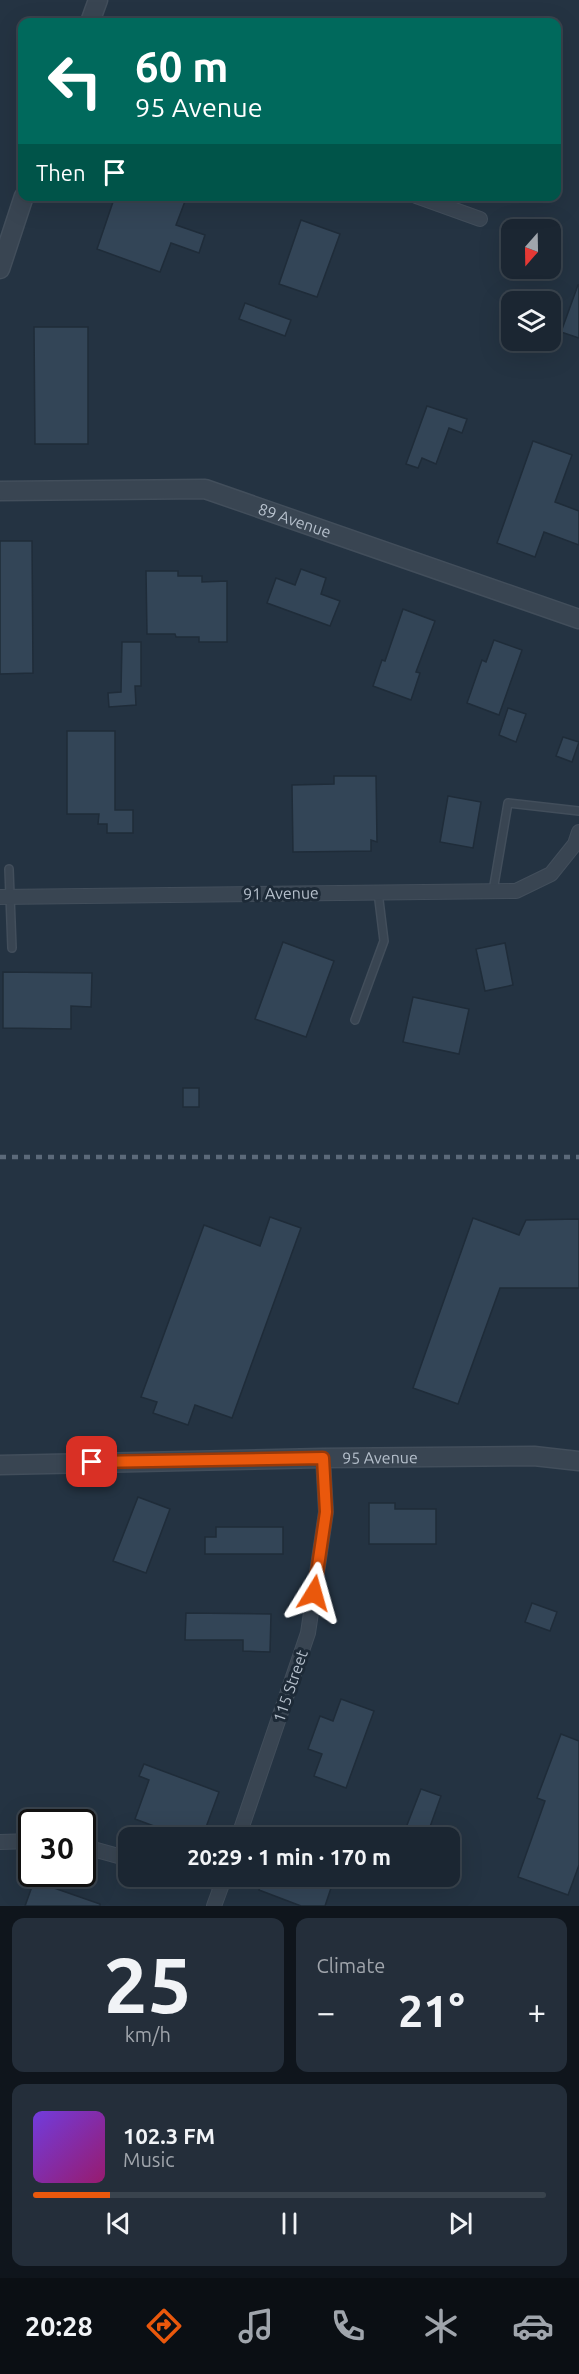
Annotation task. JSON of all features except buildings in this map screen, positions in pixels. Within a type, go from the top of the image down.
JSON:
[{"type":"street","points":[[91,18],[98,0]]},
{"type":"street","points":[[0,269],[22,201]]},
{"type":"street","points":[[431,201],[480,219]]},
{"type":"street","name":"89 Avenue","points":[[0,491],[205,489],[579,619]]},
{"type":"street","name":"91 Avenue","points":[[5,897],[516,891],[551,874],[574,844],[579,832]]},
{"type":"street","name":"95 Avenue","points":[[0,1465],[534,1456],[579,1461]]},
{"type":"street","name":"115 Street","points":[[242,1827],[308,1633],[326,1512],[323,1458]]},
{"type":"street","points":[[0,1842],[18,1841]]},
{"type":"street","points":[[96,1850],[118,1856]]},
{"type":"street","points":[[214,1906],[221,1887]]},
{"type":"lane","points":[[493,891],[508,803],[579,811]]},
{"type":"lane","points":[[9,869],[5,897],[12,948]]},
{"type":"lane","points":[[355,1020],[384,941],[378,892]]},
{"type":"railway","points":[[0,1157],[579,1157]]},
{"type":"route","points":[[92,1462],[323,1458],[326,1512],[314,1593]]}]
